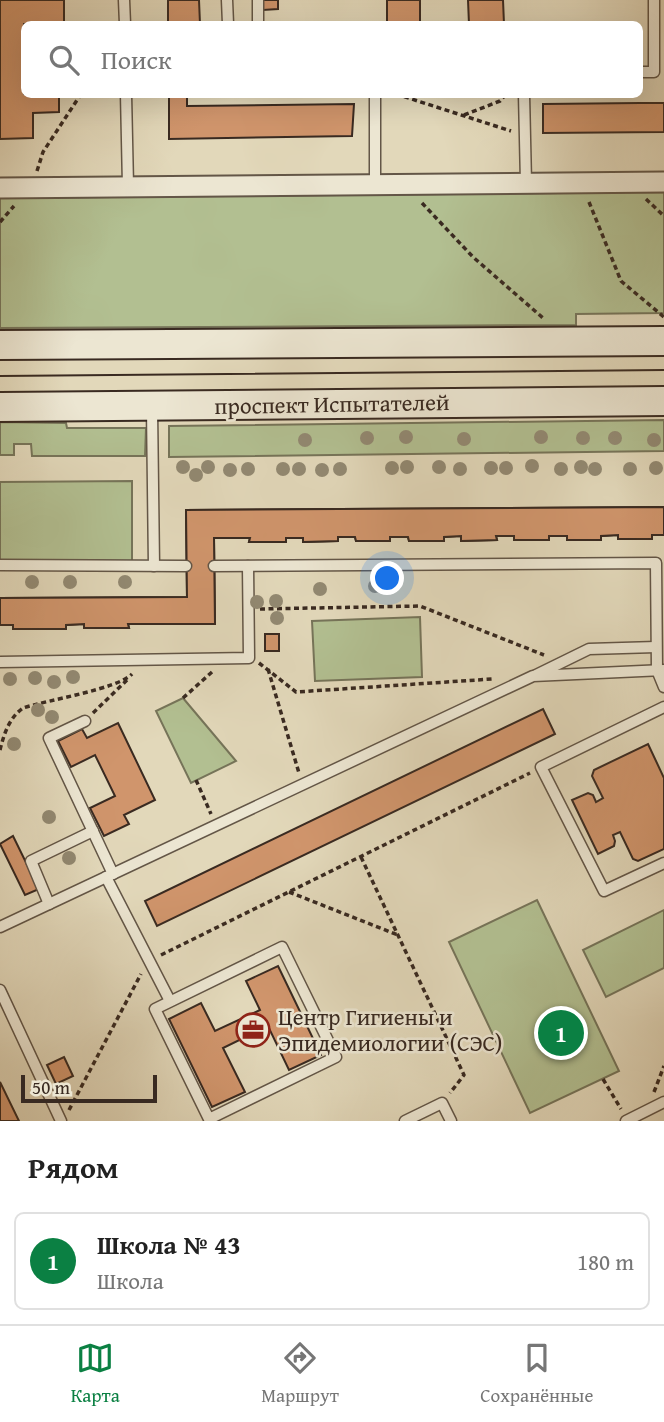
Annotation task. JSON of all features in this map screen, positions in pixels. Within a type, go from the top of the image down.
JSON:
[{"type":"main road","points":[[0,345],[664,341]]},
{"type":"main road","name":"проспект Испытателей","points":[[0,407],[664,401]]},
{"type":"street","points":[[0,188],[664,182]]},
{"type":"lane","points":[[124,0],[125,21]]},
{"type":"lane","points":[[228,0],[228,21]]},
{"type":"lane","points":[[257,0],[258,21]]},
{"type":"lane","points":[[643,72],[654,72],[654,0]]},
{"type":"lane","points":[[126,98],[128,186]]},
{"type":"lane","points":[[375,98],[375,184]]},
{"type":"lane","points":[[524,98],[526,183]]},
{"type":"lane","points":[[152,405],[154,566]]},
{"type":"lane","points":[[214,566],[656,563],[656,647],[664,687]]},
{"type":"lane","points":[[0,565],[186,566]]},
{"type":"lane","points":[[0,662],[249,658],[248,566]]},
{"type":"lane","points":[[0,927],[589,649],[656,647]]},
{"type":"lane","points":[[533,676],[660,670]]},
{"type":"lane","points":[[664,707],[541,767],[604,891],[664,863]]},
{"type":"lane","points":[[85,721],[49,738],[93,831],[109,875],[148,962],[170,1001]]},
{"type":"lane","points":[[49,904],[30,861],[93,831]]},
{"type":"lane","points":[[282,947],[336,1057],[209,1119],[155,1009],[170,1001],[282,947]]},
{"type":"lane","points":[[0,990],[62,1121]]},
{"type":"lane","points":[[627,1121],[664,1102]]},
{"type":"lane","points":[[405,1121],[442,1103],[451,1121]]},
{"type":"path","points":[[30,187],[43,152],[78,98]]},
{"type":"path","points":[[408,98],[524,135]]},
{"type":"path","points":[[461,115],[500,102],[503,98]]},
{"type":"path","points":[[581,183],[621,281],[664,317]]},
{"type":"path","points":[[410,184],[414,194],[473,257],[546,321]]},
{"type":"path","points":[[248,609],[420,606],[562,662]]},
{"type":"path","points":[[184,698],[227,658]]},
{"type":"path","points":[[249,658],[267,667],[296,692],[533,676]]},
{"type":"path","points":[[85,721],[145,660]]},
{"type":"path","points":[[267,667],[302,785]]},
{"type":"path","points":[[0,750],[9,724],[23,708],[110,686],[129,678]]},
{"type":"path","points":[[62,1121],[148,962],[541,767]]},
{"type":"path","points":[[197,780],[216,825]]},
{"type":"path","points":[[361,857],[464,1075],[442,1103]]},
{"type":"path","points":[[289,892],[398,935]]},
{"type":"path","points":[[647,1111],[664,1066]]},
{"type":"path","points":[[603,1079],[627,1121]]},
{"type":"green space","points":[[664,192],[664,313],[576,314],[576,325],[0,328],[0,198]]},
{"type":"green space","points":[[664,420],[664,451],[169,457],[169,426]]},
{"type":"green space","points":[[0,422],[66,423],[67,428],[146,428],[145,456],[32,456],[31,444],[14,444],[14,455],[0,455]]},
{"type":"green space","points":[[132,481],[132,561],[0,561],[0,482]]},
{"type":"green space","points":[[420,617],[422,677],[315,681],[312,621]]},
{"type":"green space","points":[[183,698],[236,761],[191,783],[156,711]]},
{"type":"green space","points":[[537,900],[619,1071],[530,1113],[449,942]]},
{"type":"green space","points":[[664,910],[664,968],[606,997],[583,950]]},
{"type":"building","points":[[0,0],[64,0],[64,21],[21,21],[21,98],[59,98],[59,112],[33,113],[33,138],[0,139]]},
{"type":"building","points":[[168,0],[199,0],[200,21],[168,21]]},
{"type":"building","points":[[263,0],[278,0],[278,9],[263,10]]},
{"type":"building","points":[[387,0],[420,0],[420,21],[387,21]]},
{"type":"building","points":[[468,0],[503,0],[504,21],[469,21]]},
{"type":"building","points":[[169,98],[187,98],[187,106],[354,104],[352,136],[169,139]]},
{"type":"building","points":[[664,103],[664,132],[543,133],[543,104]]},
{"type":"building","points":[[664,507],[664,535],[652,535],[652,539],[618,539],[618,535],[601,536],[601,540],[567,540],[567,536],[549,536],[549,540],[514,540],[514,536],[496,536],[497,540],[461,541],[461,536],[444,537],[444,541],[409,541],[408,537],[390,537],[390,541],[356,541],[355,537],[338,537],[338,541],[303,542],[303,538],[286,538],[286,542],[249,542],[250,538],[214,538],[215,624],[128,624],[129,628],[84,628],[84,624],[66,625],[66,629],[13,629],[13,625],[0,625],[0,598],[187,597],[186,510]]},
{"type":"building","points":[[664,507],[664,535],[652,535],[652,539],[618,539],[618,535],[601,536],[601,540],[567,540],[567,536],[549,536],[549,540],[514,540],[514,536],[496,536],[497,540],[461,541],[461,536],[444,537],[444,541],[409,541],[408,537],[390,537],[390,541],[356,541],[355,537],[338,537],[338,541],[303,542],[303,538],[286,538],[286,542],[249,542],[250,538],[214,538],[215,624],[128,624],[129,628],[84,628],[84,624],[66,625],[66,629],[13,629],[13,625],[0,625],[0,598],[187,597],[186,510]]},
{"type":"building","points":[[265,634],[279,634],[279,651],[265,651]]},
{"type":"building","points":[[543,709],[555,734],[157,926],[145,901]]},
{"type":"building","points":[[118,723],[155,800],[124,815],[129,824],[104,836],[90,808],[115,796],[95,755],[71,767],[58,741],[82,729],[87,738]]},
{"type":"building","points":[[648,744],[664,778],[664,849],[638,861],[633,859],[620,832],[613,835],[614,846],[598,854],[572,800],[588,793],[593,795],[596,802],[603,798],[592,776],[594,770]]},
{"type":"building","points":[[13,836],[39,889],[25,895],[0,844]]},
{"type":"building","points":[[278,966],[321,1055],[289,1070],[268,1026],[223,1048],[245,1092],[212,1107],[169,1019],[201,1003],[215,1031],[260,1010],[246,981]]},
{"type":"building","points":[[64,1057],[73,1076],[56,1084],[47,1065]]},
{"type":"building","points":[[0,1082],[19,1121],[0,1121]]},
{"type":"tram line","points":[[0,376],[664,370]]},
{"type":"place","name":"Центр Гигиены и Эпидемиологии (СЭС)","points":[[253,1030]]},
{"type":"place","name":"Школа № 43","points":[[561,1033]]}]
